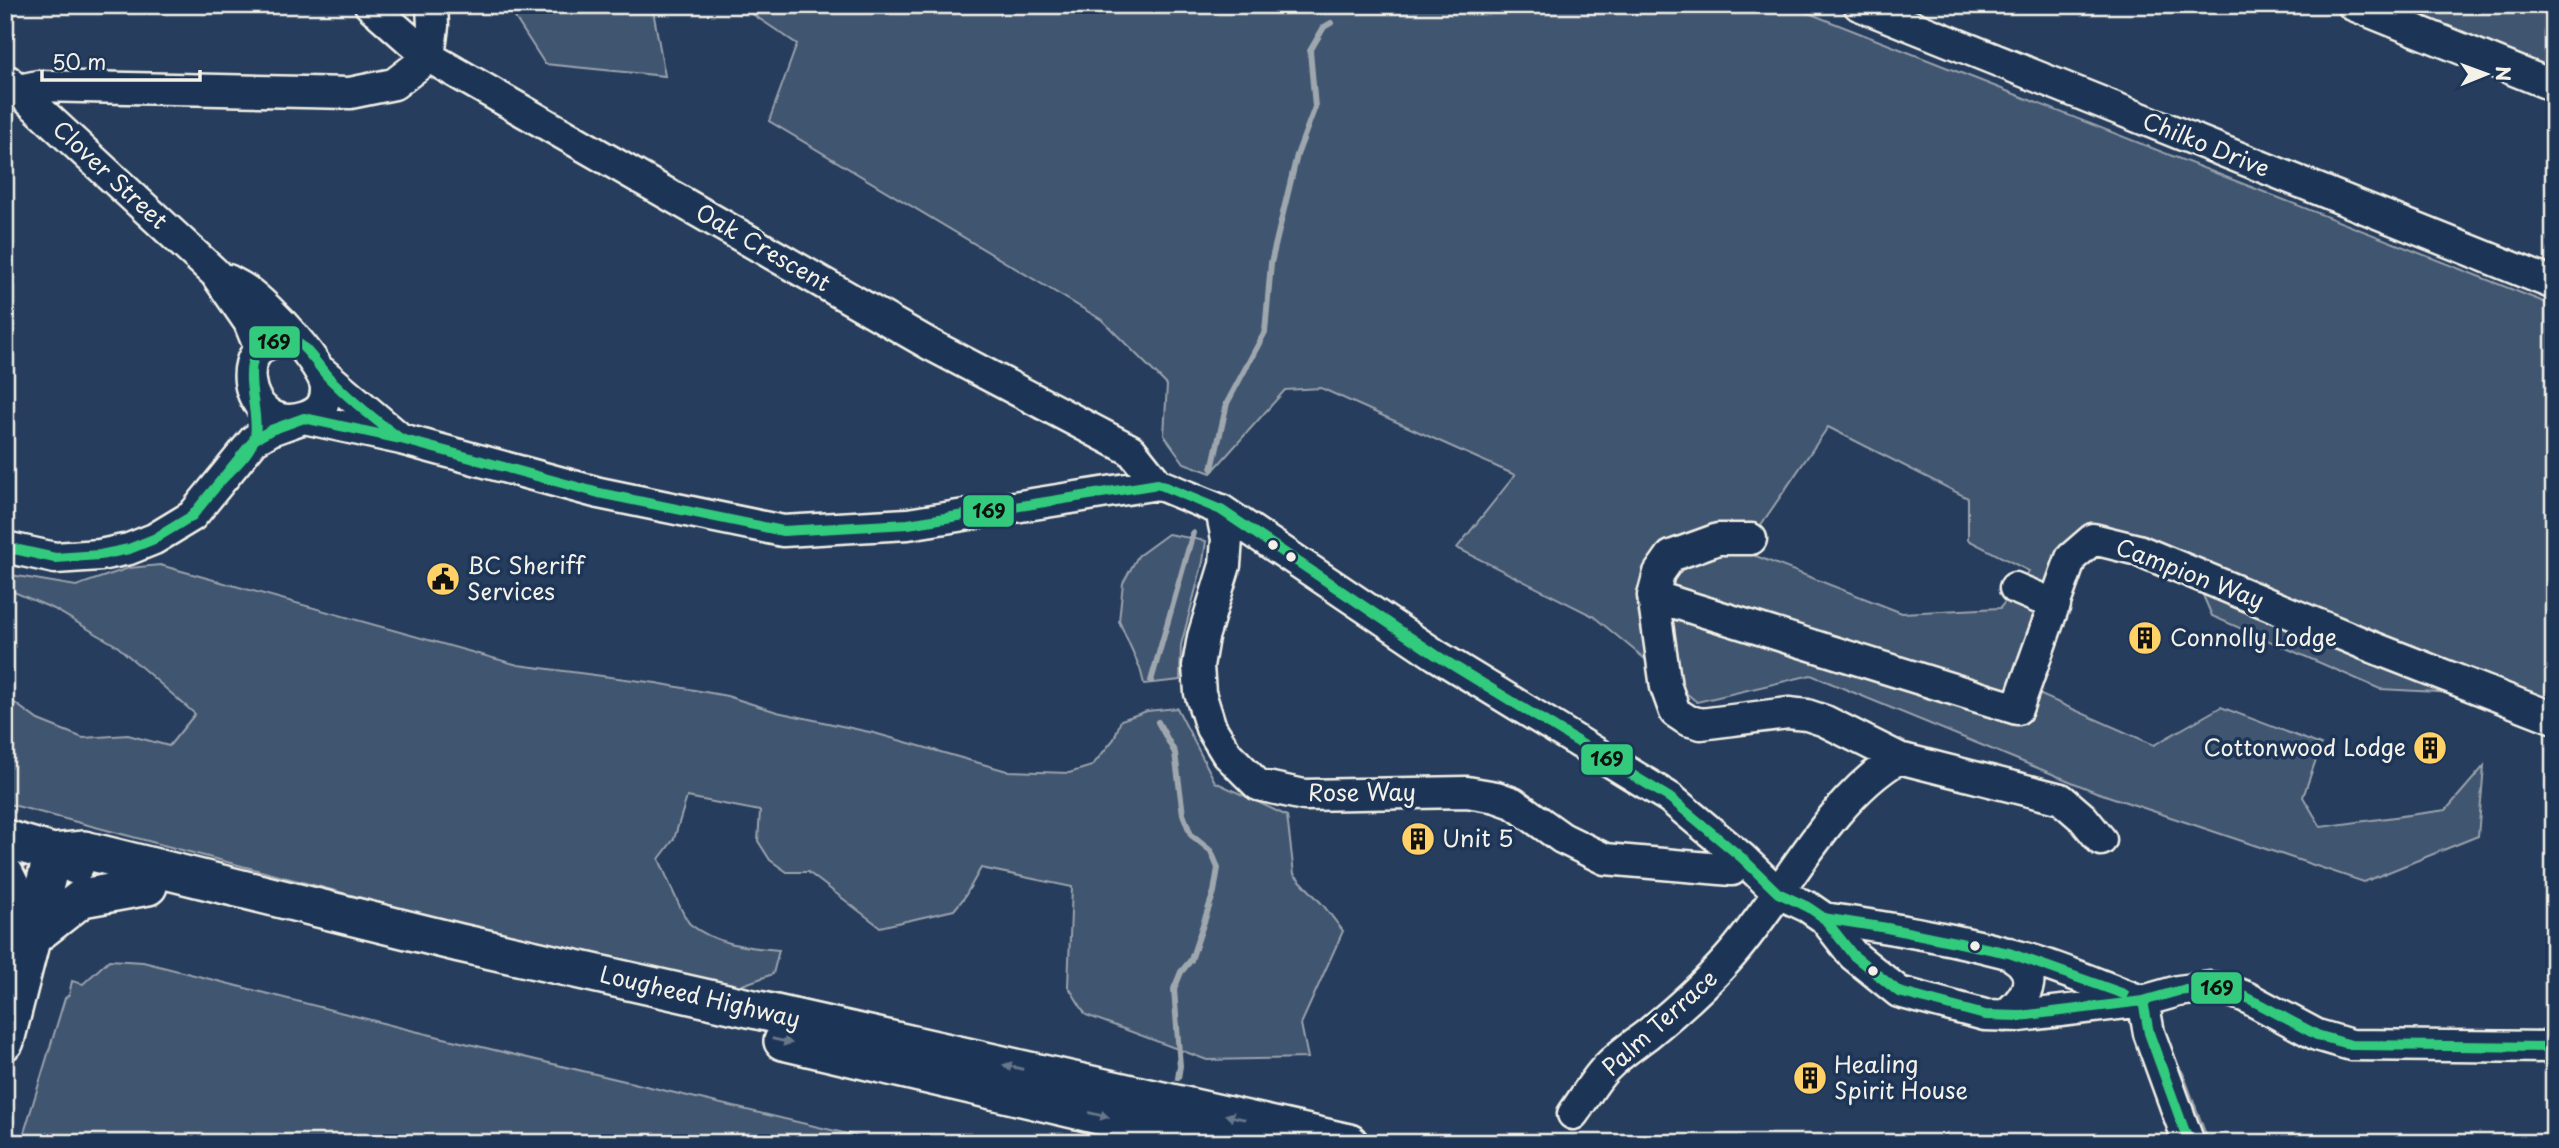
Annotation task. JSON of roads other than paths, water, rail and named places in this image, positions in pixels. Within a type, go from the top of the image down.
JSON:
[{"type":"main road","name":"Lougheed Highway","points":[[5,839],[53,853],[79,868],[456,965],[1218,1143]]},
{"type":"main road","name":"Lougheed Highway","points":[[53,853],[83,850],[92,852],[473,946],[1349,1143]]},
{"type":"main road","points":[[5,1041],[53,853]]},
{"type":"main road","points":[[5,875],[26,917],[31,938]]},
{"type":"main road","points":[[31,938],[82,898],[148,886]]},
{"type":"street","name":"Oak Crescent","points":[[370,5],[429,57],[932,345],[1131,450],[1158,484]]},
{"type":"street","points":[[12,85],[350,93],[394,84],[429,57],[433,26],[432,5]]},
{"type":"street","name":"Chilko Drive","points":[[1859,5],[2554,284]]},
{"type":"street","points":[[2353,5],[2554,86]]},
{"type":"street","name":"Clover Street","points":[[12,85],[215,273],[249,322],[260,349]]},
{"type":"street","name":"Clover Street","points":[[215,273],[247,291],[279,320],[299,344]]},
{"type":"street","points":[[401,439],[322,372],[299,344],[284,340],[273,341],[260,349],[252,360],[250,389],[255,400],[266,412],[276,416],[304,418],[401,439],[599,493],[783,531],[908,524],[1158,484],[1221,510],[1436,655],[1670,798],[1742,858],[1778,893],[1824,918],[1853,955],[1899,992],[1985,1015],[2020,1016],[2143,1001],[2178,991],[2217,988],[2246,997],[2317,1035],[2351,1045],[2554,1047]]},
{"type":"street","points":[[5,547],[55,558],[100,555],[129,549],[154,539],[192,516],[254,440],[319,410],[325,400],[326,386],[322,372]]},
{"type":"street","points":[[254,440],[255,400]]},
{"type":"street","name":"Rose Way","points":[[1221,510],[1227,539],[1225,565],[1201,647],[1198,666],[1200,693],[1211,728],[1227,754],[1258,785],[1304,795],[1467,792],[1513,803],[1562,838],[1605,859],[1732,870],[1742,858]]},
{"type":"street","points":[[1751,539],[1718,538],[1671,556],[1659,573],[1653,596],[1666,687],[1675,712],[1687,720],[1701,724],[1788,713],[1807,715],[1825,721],[1899,758],[2060,799],[2083,818],[2101,840]]},
{"type":"street","name":"Campion Way","points":[[1653,596],[2017,709],[2071,558],[2093,539],[2138,550],[2367,645],[2554,718]]},
{"type":"street","points":[[2015,588],[2055,605]]},
{"type":"street","name":"Palm Terrace","points":[[1573,1114],[1607,1067],[1694,996],[1729,958],[1805,853],[1877,771],[1899,758]]},
{"type":"street","points":[[1824,918],[2009,953],[2143,1001]]},
{"type":"street","points":[[1874,971],[1868,948],[1871,933],[1877,929],[1888,928]]},
{"type":"street","points":[[2004,1016],[2019,1004],[2027,989],[2027,974],[2023,965],[2009,953]]},
{"type":"street","points":[[2143,1001],[2148,1031],[2189,1143]]},
{"type":"waterway","points":[[1212,469],[1227,403],[1265,332],[1271,263],[1297,155],[1315,107],[1310,51],[1324,27],[1331,23]]},
{"type":"waterway","points":[[1151,681],[1193,533]]},
{"type":"waterway","points":[[1158,722],[1175,753],[1183,814],[1191,835],[1211,851],[1218,868],[1214,892],[1191,960],[1181,972],[1174,989],[1180,1066],[1178,1078]]},
{"type":"place","name":"BC Sheriff Services","points":[[443,579]]},
{"type":"place","name":"Connolly Lodge","points":[[2145,638]]},
{"type":"place","name":"Cottonwood Lodge","points":[[2430,748]]},
{"type":"place","name":"Unit 5","points":[[1418,839]]},
{"type":"place","name":"Healing Spirit House","points":[[1810,1078]]}]
